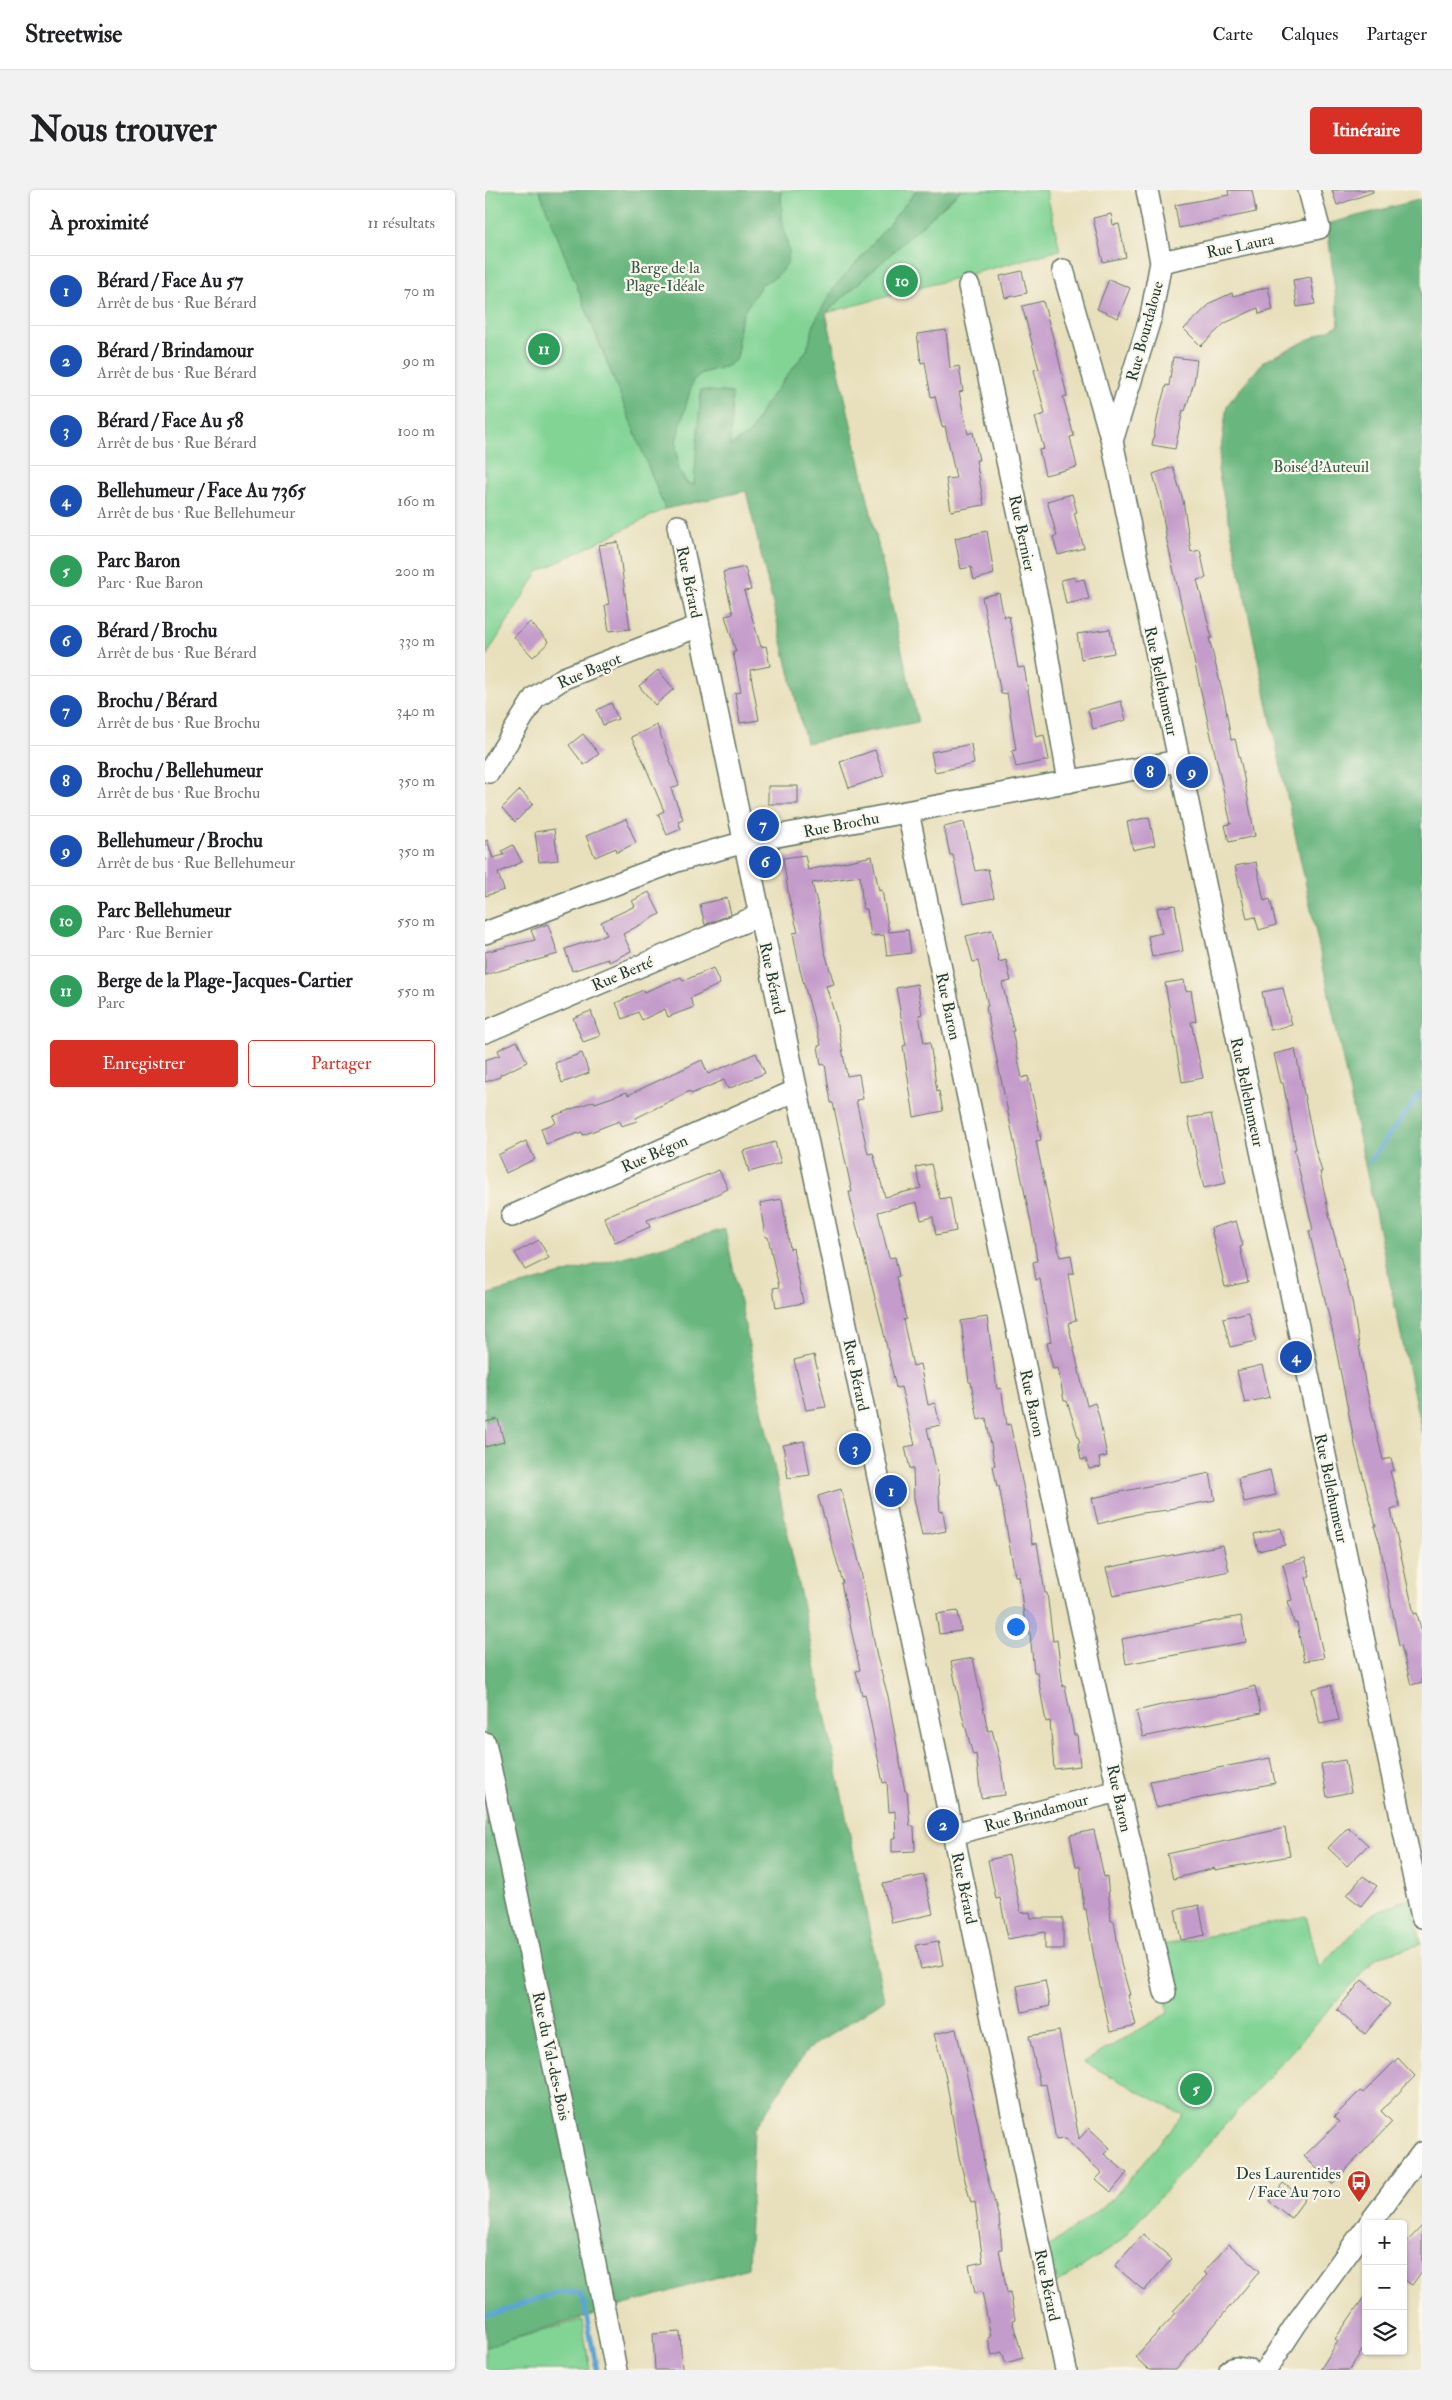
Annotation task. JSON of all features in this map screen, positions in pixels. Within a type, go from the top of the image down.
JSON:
[{"type":"street","name":"Rue Bourdaloue","points":[[1112,441],[1151,316],[1161,262],[1147,190]]},
{"type":"street","name":"Rue Laura","points":[[1161,262],[1319,228],[1309,190]]},
{"type":"street","name":"Rue Bellehumeur","points":[[1063,270],[1112,441],[1422,1917]]},
{"type":"street","name":"Rue Bernier","points":[[969,286],[1040,612],[1069,782]]},
{"type":"street","name":"Rue Bérard","points":[[678,526],[1066,2370]]},
{"type":"street","name":"Rue Bagot","points":[[489,772],[535,697],[564,678],[699,626]]},
{"type":"street","name":"Rue Brochu","points":[[485,933],[677,862],[745,842],[1178,762]]},
{"type":"street","name":"Rue Baron","points":[[908,812],[1033,1401],[1118,1791],[1165,1992]]},
{"type":"street","name":"Rue Berté","points":[[485,1032],[760,914]]},
{"type":"street","name":"Rue Bégon","points":[[512,1216],[797,1090]]},
{"type":"street","name":"Rue du Val-des-Bois","points":[[485,1743],[580,2189],[616,2370]]},
{"type":"street","name":"Rue Brindamour","points":[[953,1834],[1118,1791]]},
{"type":"street","points":[[1372,2220],[1422,2153]]},
{"type":"street","points":[[1266,2370],[1296,2324],[1362,2233]]},
{"type":"street","points":[[1230,2370],[1242,2368],[1249,2370]]},
{"type":"green space","points":[[485,190],[539,190],[665,509],[538,572],[485,658]]},
{"type":"green space","name":"Berge de la Plage-Idéale","points":[[539,190],[781,190],[782,219],[789,252],[787,264],[777,276],[762,284],[744,311],[739,324],[737,359],[727,366],[702,373],[693,380],[676,441],[678,469],[686,483],[694,485],[701,390],[732,393],[730,447],[751,432],[764,406],[807,350],[815,321],[835,286],[917,190],[961,190],[826,313],[918,722],[806,743],[746,491],[665,509]]},
{"type":"green space","points":[[781,190],[917,190],[835,286],[815,321],[807,350],[764,406],[751,432],[729,447],[701,390],[694,485],[687,483],[678,469],[676,441],[693,380],[702,373],[727,366],[739,352],[737,335],[744,311],[762,284],[777,276],[789,252],[782,219]]},
{"type":"green space","points":[[961,190],[1046,190],[1060,250],[826,313]]},
{"type":"green space","name":"Boisé d'Auteuil","points":[[1422,199],[1422,1434],[1218,470],[1227,405],[1264,361],[1339,325],[1327,224]]},
{"type":"green space","points":[[725,1229],[884,2000],[807,2050],[754,2130],[748,2268],[485,2347],[485,1295]]},
{"type":"green space","points":[[1411,1897],[1421,1944],[1377,1957],[1118,2243],[1053,2286],[1044,2250],[1112,2200],[1183,2115],[1084,2062],[1168,2013],[1159,1946],[1306,1916],[1319,1967],[1371,1915]]},
{"type":"green space","points":[[582,2320],[590,2370],[485,2370],[485,2347]]},
{"type":"building","points":[[1228,190],[1252,190],[1256,212],[1179,228],[1175,205],[1229,195]]},
{"type":"building","points":[[1332,190],[1373,190],[1373,192],[1337,205]]},
{"type":"building","points":[[1111,214],[1113,225],[1119,224],[1126,257],[1103,262],[1093,218]]},
{"type":"building","points":[[1022,271],[1027,293],[1005,298],[1000,276]]},
{"type":"building","points":[[1311,277],[1315,304],[1297,307],[1293,280]]},
{"type":"building","points":[[1109,279],[1130,288],[1118,318],[1097,309]]},
{"type":"building","points":[[1268,287],[1273,310],[1259,314],[1258,308],[1225,323],[1201,346],[1184,329],[1212,302],[1232,293],[1233,296]]},
{"type":"building","points":[[1043,301],[1067,396],[1063,397],[1074,436],[1070,437],[1077,467],[1045,475],[1039,450],[1044,449],[1035,417],[1045,414],[1034,370],[1039,369],[1022,306]]},
{"type":"building","points":[[946,330],[950,368],[959,366],[963,391],[959,392],[968,434],[973,432],[979,460],[976,460],[984,505],[951,511],[946,479],[956,478],[945,426],[942,427],[935,396],[931,397],[925,362],[921,363],[917,334]]},
{"type":"building","points":[[1173,357],[1197,360],[1194,382],[1185,411],[1183,410],[1175,449],[1152,445],[1166,385],[1169,386]]},
{"type":"building","points":[[1173,467],[1183,500],[1191,552],[1200,550],[1206,578],[1197,580],[1212,638],[1209,638],[1225,703],[1231,740],[1235,739],[1242,768],[1255,836],[1229,842],[1225,825],[1231,824],[1153,474]]},
{"type":"building","points":[[1072,494],[1077,512],[1074,513],[1084,548],[1058,555],[1053,537],[1057,536],[1047,501]]},
{"type":"building","points":[[987,531],[994,574],[974,580],[971,567],[961,569],[955,538]]},
{"type":"building","points":[[618,542],[630,629],[609,631],[605,605],[609,604],[599,545]]},
{"type":"building","points":[[745,567],[751,590],[744,591],[761,647],[766,646],[770,666],[750,670],[759,720],[740,723],[735,693],[741,692],[733,652],[736,652],[725,616],[733,614],[723,572]]},
{"type":"building","points":[[1075,577],[1075,581],[1084,579],[1089,599],[1066,604],[1061,580]]},
{"type":"building","points":[[999,593],[1004,617],[1009,616],[1018,668],[1024,667],[1036,737],[1044,735],[1049,760],[1016,767],[1012,751],[1016,750],[1007,693],[1001,694],[982,597]]},
{"type":"building","points":[[530,622],[549,642],[533,657],[514,637]]},
{"type":"building","points":[[1110,629],[1114,653],[1081,659],[1077,634]]},
{"type":"building","points":[[658,670],[674,689],[655,705],[639,686]]},
{"type":"building","points":[[1121,701],[1126,720],[1093,729],[1088,710]]},
{"type":"building","points":[[611,703],[618,719],[603,725],[597,710]]},
{"type":"building","points":[[657,725],[679,785],[671,789],[683,819],[678,821],[681,829],[667,835],[658,814],[664,811],[631,737]]},
{"type":"building","points":[[583,734],[599,754],[584,765],[569,745]]},
{"type":"building","points":[[971,744],[974,764],[935,772],[931,752]]},
{"type":"building","points":[[875,750],[884,776],[849,788],[840,762]]},
{"type":"building","points":[[768,786],[798,786],[798,804],[768,804]]},
{"type":"building","points":[[520,790],[533,804],[515,822],[502,808]]},
{"type":"building","points":[[1149,817],[1155,845],[1133,850],[1127,822]]},
{"type":"building","points":[[626,819],[636,843],[617,852],[616,848],[595,857],[586,836]]},
{"type":"building","points":[[964,822],[975,871],[988,869],[994,898],[963,904],[953,855],[950,855],[944,827]]},
{"type":"building","points":[[554,829],[558,860],[539,862],[535,832]]},
{"type":"building","points":[[487,840],[493,858],[504,855],[502,851],[513,845],[522,862],[498,873],[504,890],[485,896],[485,841]]},
{"type":"building","points":[[805,855],[808,870],[872,856],[879,891],[882,890],[889,932],[908,930],[911,953],[887,956],[884,935],[871,936],[867,909],[863,909],[860,876],[812,883],[819,910],[824,949],[834,984],[826,986],[838,1025],[847,1076],[859,1074],[863,1099],[856,1100],[868,1154],[873,1153],[885,1197],[921,1188],[916,1167],[931,1164],[940,1199],[950,1197],[956,1231],[936,1235],[933,1217],[921,1220],[917,1202],[878,1212],[889,1258],[895,1257],[899,1276],[896,1277],[906,1319],[903,1320],[913,1366],[920,1364],[928,1405],[935,1403],[940,1425],[927,1428],[938,1477],[940,1512],[943,1511],[946,1531],[922,1536],[914,1498],[913,1468],[910,1469],[905,1447],[915,1445],[901,1387],[896,1388],[856,1224],[849,1192],[852,1192],[833,1103],[831,1103],[825,1064],[821,1065],[818,1046],[821,1045],[800,970],[793,933],[798,932],[789,898],[783,858]]},
{"type":"building","points":[[1256,862],[1264,901],[1270,899],[1276,925],[1259,930],[1255,917],[1247,919],[1235,866]]},
{"type":"building","points":[[649,892],[660,914],[623,934],[631,951],[609,962],[608,959],[572,971],[565,949],[607,935],[601,922],[635,906],[632,901]]},
{"type":"building","points":[[727,898],[731,914],[705,925],[700,904]]},
{"type":"building","points":[[1175,905],[1183,951],[1152,957],[1148,936],[1162,933],[1157,908]]},
{"type":"building","points":[[548,924],[558,954],[485,975],[485,952],[535,940],[531,930]]},
{"type":"building","points":[[992,930],[999,962],[1006,960],[1011,981],[1002,983],[1014,1031],[1012,1031],[1022,1078],[1028,1076],[1035,1107],[1041,1140],[1036,1141],[1060,1257],[1071,1255],[1074,1273],[1068,1274],[1076,1321],[1068,1323],[1087,1406],[1095,1403],[1099,1417],[1107,1456],[1099,1458],[1101,1467],[1089,1469],[1086,1459],[1081,1460],[1078,1443],[1080,1443],[1067,1401],[1064,1401],[1058,1368],[1053,1369],[1047,1343],[1051,1342],[1040,1279],[1036,1280],[1033,1262],[1037,1261],[1032,1228],[986,1007],[988,1006],[978,961],[973,962],[966,936]]},
{"type":"building","points":[[713,968],[720,984],[690,998],[694,1007],[668,1017],[665,1009],[642,1020],[638,1012],[623,1019],[616,1003],[643,990],[644,992],[681,977],[683,981]]},
{"type":"building","points":[[1184,980],[1186,991],[1191,990],[1196,1021],[1191,1022],[1203,1078],[1182,1082],[1165,983]]},
{"type":"building","points":[[917,984],[922,1014],[919,1015],[924,1043],[930,1042],[937,1092],[939,1091],[943,1111],[914,1117],[903,1046],[906,1045],[896,988]]},
{"type":"building","points":[[1283,988],[1292,1025],[1270,1030],[1262,992]]},
{"type":"building","points":[[591,1011],[600,1036],[583,1042],[573,1018]]},
{"type":"building","points":[[517,1041],[527,1062],[500,1075],[500,1077],[485,1082],[485,1060],[500,1055],[498,1050]]},
{"type":"building","points":[[1295,1049],[1314,1144],[1322,1172],[1320,1172],[1330,1219],[1352,1301],[1365,1382],[1383,1460],[1391,1458],[1394,1470],[1390,1471],[1400,1507],[1391,1510],[1414,1614],[1417,1613],[1422,1634],[1422,1682],[1411,1685],[1401,1645],[1399,1646],[1380,1544],[1355,1445],[1333,1334],[1309,1231],[1313,1230],[1294,1149],[1296,1149],[1283,1083],[1281,1083],[1274,1054]]},
{"type":"building","points":[[582,1053],[589,1073],[562,1083],[555,1063]]},
{"type":"building","points":[[756,1053],[765,1073],[728,1089],[724,1080],[691,1094],[690,1091],[636,1118],[637,1121],[621,1126],[619,1121],[583,1135],[582,1132],[546,1144],[541,1128],[556,1123],[553,1116],[594,1101],[595,1103],[627,1092],[628,1095],[702,1060],[708,1074]]},
{"type":"building","points":[[1211,1114],[1226,1183],[1204,1188],[1188,1118]]},
{"type":"building","points":[[526,1141],[535,1159],[506,1173],[498,1155]]},
{"type":"building","points":[[775,1142],[781,1163],[749,1172],[743,1151]]},
{"type":"building","points":[[719,1170],[728,1189],[700,1202],[647,1220],[650,1227],[615,1242],[604,1217]]},
{"type":"building","points":[[782,1199],[790,1249],[793,1248],[803,1303],[776,1308],[773,1288],[779,1287],[768,1237],[765,1237],[760,1203]]},
{"type":"building","points":[[1236,1221],[1243,1246],[1240,1247],[1248,1282],[1225,1287],[1211,1228]]},
{"type":"building","points":[[539,1240],[549,1258],[525,1270],[515,1253]]},
{"type":"building","points":[[1249,1312],[1256,1341],[1230,1347],[1223,1318]]},
{"type":"building","points":[[987,1317],[997,1389],[1001,1388],[1007,1425],[1010,1424],[1025,1495],[1032,1544],[1037,1543],[1045,1593],[1047,1593],[1053,1641],[1057,1640],[1063,1687],[1065,1686],[1074,1735],[1077,1735],[1080,1766],[1054,1769],[1050,1721],[1046,1722],[1037,1672],[1034,1672],[1029,1624],[1025,1625],[1019,1576],[1015,1576],[999,1486],[997,1486],[993,1466],[995,1465],[986,1418],[978,1420],[971,1382],[969,1382],[961,1321]]},
{"type":"building","points":[[814,1355],[826,1407],[806,1410],[794,1360]]},
{"type":"building","points":[[1262,1365],[1270,1397],[1245,1403],[1237,1371]]},
{"type":"building","points":[[498,1419],[504,1442],[485,1447],[485,1422]]},
{"type":"building","points":[[804,1441],[810,1475],[788,1478],[783,1445]]},
{"type":"building","points":[[1270,1470],[1276,1495],[1244,1502],[1238,1478]]},
{"type":"building","points":[[1210,1473],[1215,1500],[1169,1510],[1141,1513],[1098,1524],[1092,1498]]},
{"type":"building","points":[[841,1489],[860,1566],[877,1657],[888,1696],[905,1791],[907,1791],[910,1826],[914,1826],[915,1851],[892,1852],[892,1838],[896,1838],[895,1811],[889,1812],[887,1782],[883,1783],[865,1694],[862,1695],[856,1671],[860,1670],[841,1583],[843,1583],[818,1496]]},
{"type":"building","points":[[1281,1528],[1285,1545],[1258,1551],[1254,1534]]},
{"type":"building","points":[[1223,1545],[1229,1571],[1113,1596],[1106,1568]]},
{"type":"building","points":[[1305,1558],[1310,1576],[1306,1577],[1324,1658],[1304,1661],[1297,1623],[1294,1623],[1288,1601],[1292,1600],[1283,1564]]},
{"type":"building","points":[[958,1611],[961,1631],[939,1634],[936,1614]]},
{"type":"building","points":[[1241,1616],[1246,1642],[1126,1664],[1122,1639]]},
{"type":"building","points":[[973,1658],[988,1731],[992,1730],[1001,1765],[1005,1795],[981,1798],[976,1754],[973,1755],[951,1662]]},
{"type":"building","points":[[1331,1685],[1339,1720],[1320,1724],[1312,1689]]},
{"type":"building","points":[[1255,1686],[1261,1713],[1143,1737],[1136,1711],[1174,1702],[1226,1694]]},
{"type":"building","points":[[1270,1758],[1275,1783],[1156,1807],[1150,1781]]},
{"type":"building","points":[[1345,1760],[1351,1792],[1327,1797],[1321,1764]]},
{"type":"building","points":[[1348,1827],[1368,1845],[1347,1866],[1328,1848]]},
{"type":"building","points":[[1285,1828],[1290,1856],[1215,1870],[1215,1868],[1173,1879],[1167,1854]]},
{"type":"building","points":[[1094,1830],[1104,1877],[1107,1876],[1111,1921],[1114,1921],[1121,1964],[1136,2026],[1110,2032],[1094,1958],[1086,1909],[1084,1909],[1080,1866],[1076,1866],[1070,1835]]},
{"type":"building","points":[[1009,1855],[1021,1913],[1030,1912],[1031,1918],[1063,1918],[1063,1949],[1045,1949],[1045,1932],[1008,1939],[1000,1898],[996,1899],[988,1860]]},
{"type":"building","points":[[924,1875],[933,1914],[892,1923],[883,1884]]},
{"type":"building","points":[[1363,1876],[1377,1886],[1361,1906],[1347,1895]]},
{"type":"building","points":[[1199,1905],[1205,1935],[1181,1940],[1175,1910]]},
{"type":"building","points":[[938,1941],[943,1965],[921,1969],[916,1945]]},
{"type":"building","points":[[1045,1980],[1050,2006],[1022,2012],[1017,1986]]},
{"type":"building","points":[[1362,1980],[1390,2004],[1365,2034],[1337,2010]]},
{"type":"building","points":[[956,2029],[978,2124],[985,2169],[999,2218],[1002,2249],[999,2249],[1007,2293],[1010,2292],[1015,2319],[1012,2320],[1023,2358],[1006,2363],[1002,2352],[992,2355],[988,2338],[991,2337],[982,2292],[975,2293],[969,2265],[983,2262],[975,2202],[971,2203],[959,2157],[945,2073],[934,2034]]},
{"type":"building","points":[[1059,2031],[1079,2139],[1089,2128],[1110,2148],[1104,2154],[1127,2173],[1111,2192],[1096,2179],[1102,2173],[1065,2139],[1056,2140],[1046,2084],[1040,2085],[1029,2036]]},
{"type":"building","points":[[1398,2058],[1415,2076],[1381,2111],[1392,2122],[1332,2184],[1304,2156],[1339,2122],[1334,2117],[1360,2091],[1363,2093]]},
{"type":"building","points":[[1283,2183],[1305,2199],[1291,2218],[1269,2201]]},
{"type":"building","points":[[1422,2226],[1422,2271],[1412,2285],[1407,2282],[1407,2242]]},
{"type":"building","points":[[1143,2234],[1172,2259],[1144,2291],[1115,2266]]},
{"type":"building","points":[[1229,2244],[1260,2271],[1176,2370],[1149,2370],[1135,2357],[1176,2313],[1173,2311],[1207,2275],[1204,2272]]},
{"type":"building","points":[[1362,2300],[1362,2351],[1349,2370],[1320,2370],[1338,2341],[1335,2339]]},
{"type":"building","points":[[680,2332],[682,2370],[655,2370],[653,2334]]},
{"type":"waterway","points":[[1370,1161],[1422,1091]]},
{"type":"waterway","points":[[485,2316],[557,2293],[579,2293],[583,2299],[597,2370]]},
{"type":"place","name":"Parc Bellehumeur","points":[[902,281]]},
{"type":"place","name":"Berge de la Plage-Jacques-Cartier","points":[[544,349]]},
{"type":"place","name":"Brochu / Bellehumeur","points":[[1150,772]]},
{"type":"place","name":"Bellehumeur / Brochu","points":[[1192,772]]},
{"type":"place","name":"Brochu / Bérard","points":[[763,825]]},
{"type":"place","name":"Bérard / Brochu","points":[[765,862]]},
{"type":"place","name":"Bellehumeur / Face Au 7365","points":[[1296,1357]]},
{"type":"place","name":"Bérard / Face Au 58","points":[[855,1449]]},
{"type":"place","name":"Bérard / Face Au 57","points":[[891,1491]]},
{"type":"place","name":"Bérard / Brindamour","points":[[943,1825]]},
{"type":"place","name":"Parc Baron","points":[[1196,2089]]},
{"type":"place","name":"Des Laurentides / Face Au 7010","points":[[1359,2203]]}]
